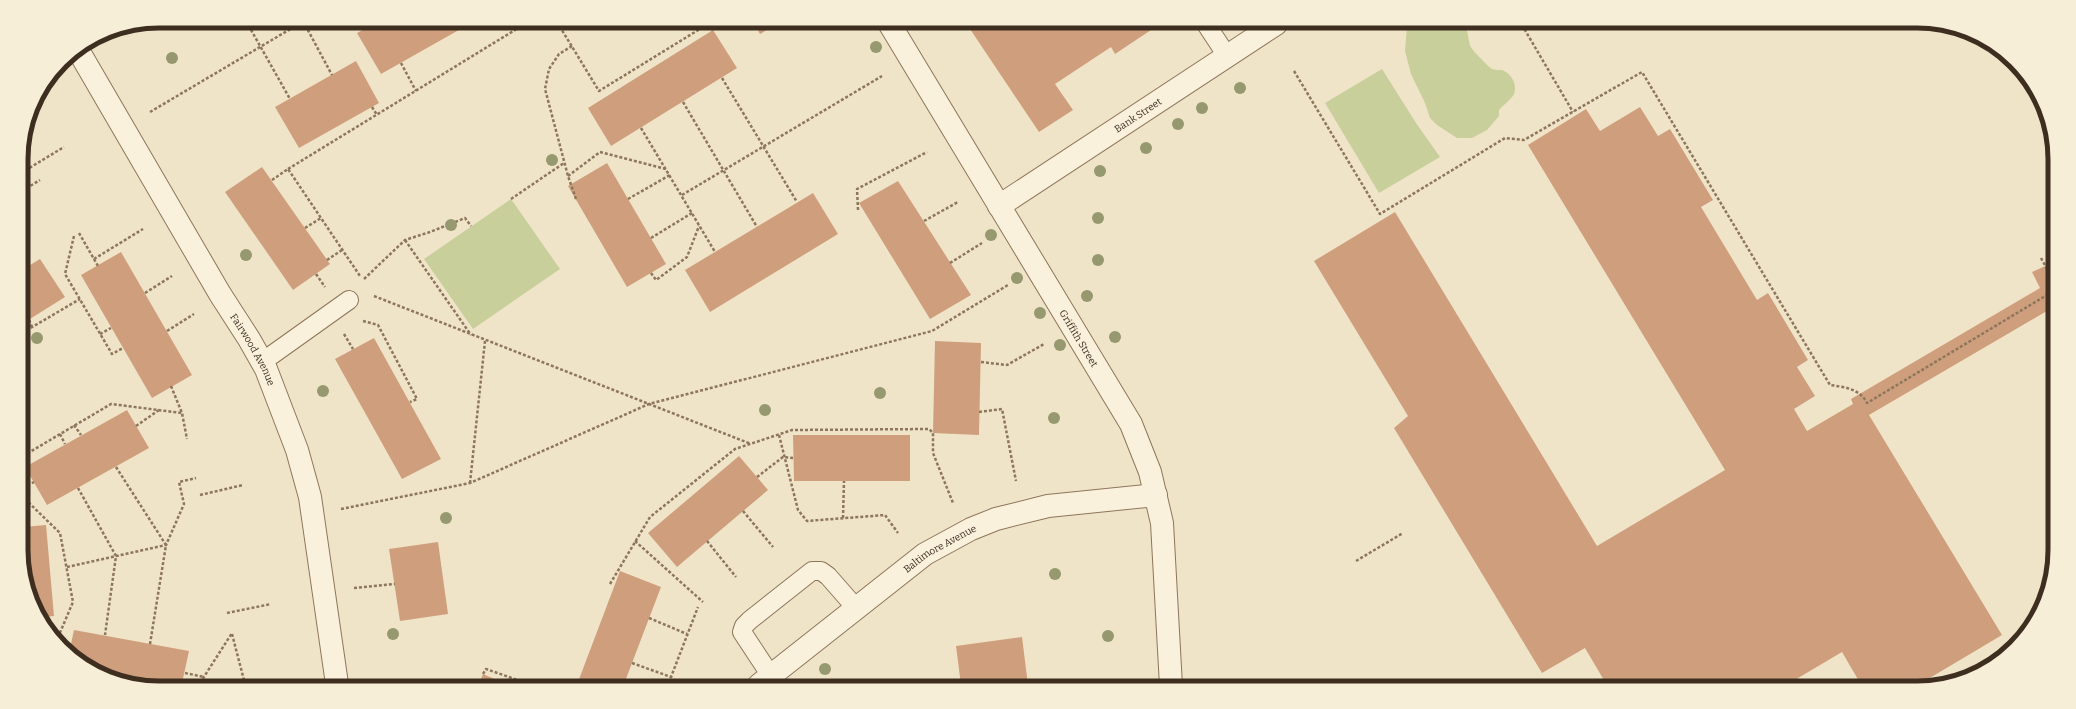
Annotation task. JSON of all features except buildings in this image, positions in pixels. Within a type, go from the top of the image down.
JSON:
[{"type":"street","name":"Griffith Street","points":[[892,28],[1130,424],[1150,472],[1162,523],[1171,681]]},
{"type":"street","name":"Bank Street","points":[[999,206],[1270,28]]},
{"type":"street","name":"Fairwood Avenue","points":[[80,54],[220,294],[262,362],[297,450],[310,497],[337,681]]},
{"type":"street","name":"Baltimore Avenue","points":[[765,680],[925,554],[971,529],[996,519],[1048,506],[1156,495]]},
{"type":"lane","points":[[1209,28],[1228,56]]},
{"type":"lane","points":[[262,362],[349,300]]},
{"type":"lane","points":[[765,680],[742,632],[744,626],[756,615],[812,571],[821,571],[828,576],[856,608]]},
{"type":"path","points":[[250,28],[290,100]]},
{"type":"path","points":[[150,112],[293,28]]},
{"type":"path","points":[[306,28],[332,75]]},
{"type":"path","points":[[272,180],[518,28]]},
{"type":"path","points":[[560,28],[599,91],[701,28]]},
{"type":"path","points":[[1524,28],[1573,112]]},
{"type":"path","points":[[572,46],[559,54],[549,69],[545,90],[564,163],[576,199]]},
{"type":"path","points":[[401,62],[416,91]]},
{"type":"path","points":[[1294,71],[1380,214],[1505,138],[1524,140],[1642,72],[1830,385],[1856,391],[1864,396],[1867,403],[2048,294]]},
{"type":"path","points":[[682,195],[882,76]]},
{"type":"path","points":[[722,78],[797,202]]},
{"type":"path","points":[[683,102],[757,227]]},
{"type":"path","points":[[372,107],[377,114]]},
{"type":"path","points":[[641,128],[715,252]]},
{"type":"path","points":[[28,169],[64,147]]},
{"type":"path","points":[[568,176],[600,152],[666,169]]},
{"type":"path","points":[[858,210],[857,189],[927,152]]},
{"type":"path","points":[[511,199],[564,163]]},
{"type":"path","points":[[288,169],[363,280]]},
{"type":"path","points":[[628,199],[670,175]]},
{"type":"path","points":[[28,187],[40,180]]},
{"type":"path","points":[[924,222],[958,202]]},
{"type":"path","points":[[650,238],[692,214]]},
{"type":"path","points":[[305,228],[321,218]]},
{"type":"path","points":[[349,300],[354,284],[363,280],[405,240],[465,218],[471,226]]},
{"type":"path","points":[[651,274],[656,280],[687,258],[699,225]]},
{"type":"path","points":[[94,259],[144,229]]},
{"type":"path","points":[[79,233],[98,266]]},
{"type":"path","points":[[74,236],[65,274],[112,354],[123,348]]},
{"type":"path","points":[[405,240],[471,335]]},
{"type":"path","points":[[950,263],[982,243]]},
{"type":"path","points":[[327,260],[342,250]]},
{"type":"path","points":[[2041,258],[2048,271]]},
{"type":"path","points":[[145,293],[172,276]]},
{"type":"path","points":[[340,509],[470,483],[649,404],[932,330],[1008,285]]},
{"type":"path","points":[[349,300],[370,295],[751,444]]},
{"type":"path","points":[[28,329],[80,299]]},
{"type":"path","points":[[332,312],[353,349]]},
{"type":"path","points":[[332,312],[378,325],[417,399],[410,402]]},
{"type":"path","points":[[167,331],[194,314]]},
{"type":"path","points":[[29,320],[32,327]]},
{"type":"path","points":[[100,334],[111,328]]},
{"type":"path","points":[[470,483],[485,341]]},
{"type":"path","points":[[981,362],[1007,365],[1044,344]]},
{"type":"path","points":[[171,386],[182,414],[187,439]]},
{"type":"path","points":[[28,453],[111,404],[182,414]]},
{"type":"path","points":[[979,412],[1002,409],[1016,481]]},
{"type":"path","points":[[136,426],[159,410]]},
{"type":"path","points":[[74,425],[81,435]]},
{"type":"path","points":[[610,584],[650,517],[735,449],[792,430],[929,429],[933,434],[933,453],[953,503]]},
{"type":"path","points":[[60,434],[65,444]]},
{"type":"path","points":[[779,435],[783,457],[798,510],[807,521],[885,515],[898,533]]},
{"type":"path","points":[[757,477],[783,457],[793,458]]},
{"type":"path","points":[[116,467],[166,545]]},
{"type":"path","points":[[150,644],[166,545],[184,504],[179,482],[196,478]]},
{"type":"path","points":[[843,518],[844,481]]},
{"type":"path","points":[[28,485],[34,482]]},
{"type":"path","points":[[200,496],[243,485]]},
{"type":"path","points":[[78,488],[116,556],[105,635]]},
{"type":"path","points":[[28,502],[60,533],[73,602],[59,635]]},
{"type":"path","points":[[743,511],[773,548]]},
{"type":"path","points":[[1356,561],[1403,533]]},
{"type":"path","points":[[635,541],[703,602]]},
{"type":"path","points":[[707,541],[736,577]]},
{"type":"path","points":[[67,567],[166,545]]},
{"type":"path","points":[[354,588],[395,584]]},
{"type":"path","points":[[227,613],[271,604]]},
{"type":"path","points":[[671,676],[698,607]]},
{"type":"path","points":[[649,618],[687,634]]},
{"type":"path","points":[[201,681],[232,633],[244,681]]},
{"type":"path","points":[[632,663],[671,676],[675,681]]},
{"type":"path","points":[[483,674],[486,669],[520,681]]},
{"type":"path","points":[[184,672],[204,677]]},
{"type":"green space","points":[[1407,28],[1466,28],[1471,48],[1491,68],[1494,70],[1502,70],[1511,77],[1515,87],[1514,94],[1511,99],[1499,110],[1499,116],[1487,130],[1472,138],[1457,138],[1437,125],[1430,118],[1425,103],[1411,74],[1405,51]]},
{"type":"green space","points":[[1382,69],[1416,123],[1440,157],[1379,193],[1325,103]]},
{"type":"green space","points":[[511,199],[560,269],[473,329],[424,259]]}]
